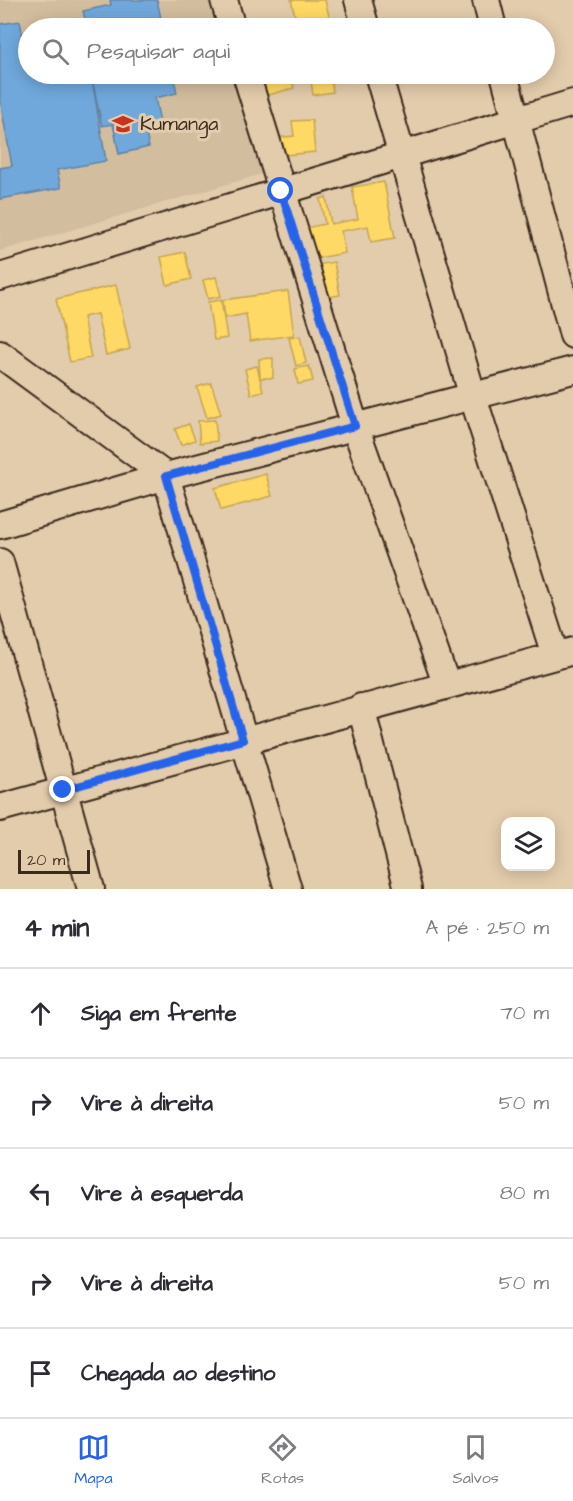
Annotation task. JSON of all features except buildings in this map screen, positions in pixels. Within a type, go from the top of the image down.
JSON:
[{"type":"street","points":[[224,0],[229,18]]},
{"type":"street","points":[[358,0],[363,18]]},
{"type":"street","points":[[486,0],[490,18]]},
{"type":"street","points":[[249,84],[355,426],[446,683]]},
{"type":"street","points":[[0,808],[446,683],[564,653],[473,397],[381,84]]},
{"type":"street","points":[[507,84],[573,335]]},
{"type":"street","points":[[0,277],[573,103]]},
{"type":"street","points":[[0,354],[166,476],[288,889]]},
{"type":"street","points":[[0,525],[166,476],[573,370]]},
{"type":"street","points":[[0,562],[91,889]]},
{"type":"street","points":[[361,707],[408,889]]},
{"type":"shaded area","name":"Kumanga","points":[[0,0],[209,0],[215,18],[18,18],[18,84],[234,84],[262,174],[0,251]]},
{"type":"place","name":"Kumanga","points":[[123,124]]},
{"type":"route","points":[[63,790],[243,740],[166,476],[355,426],[281,191]]}]
